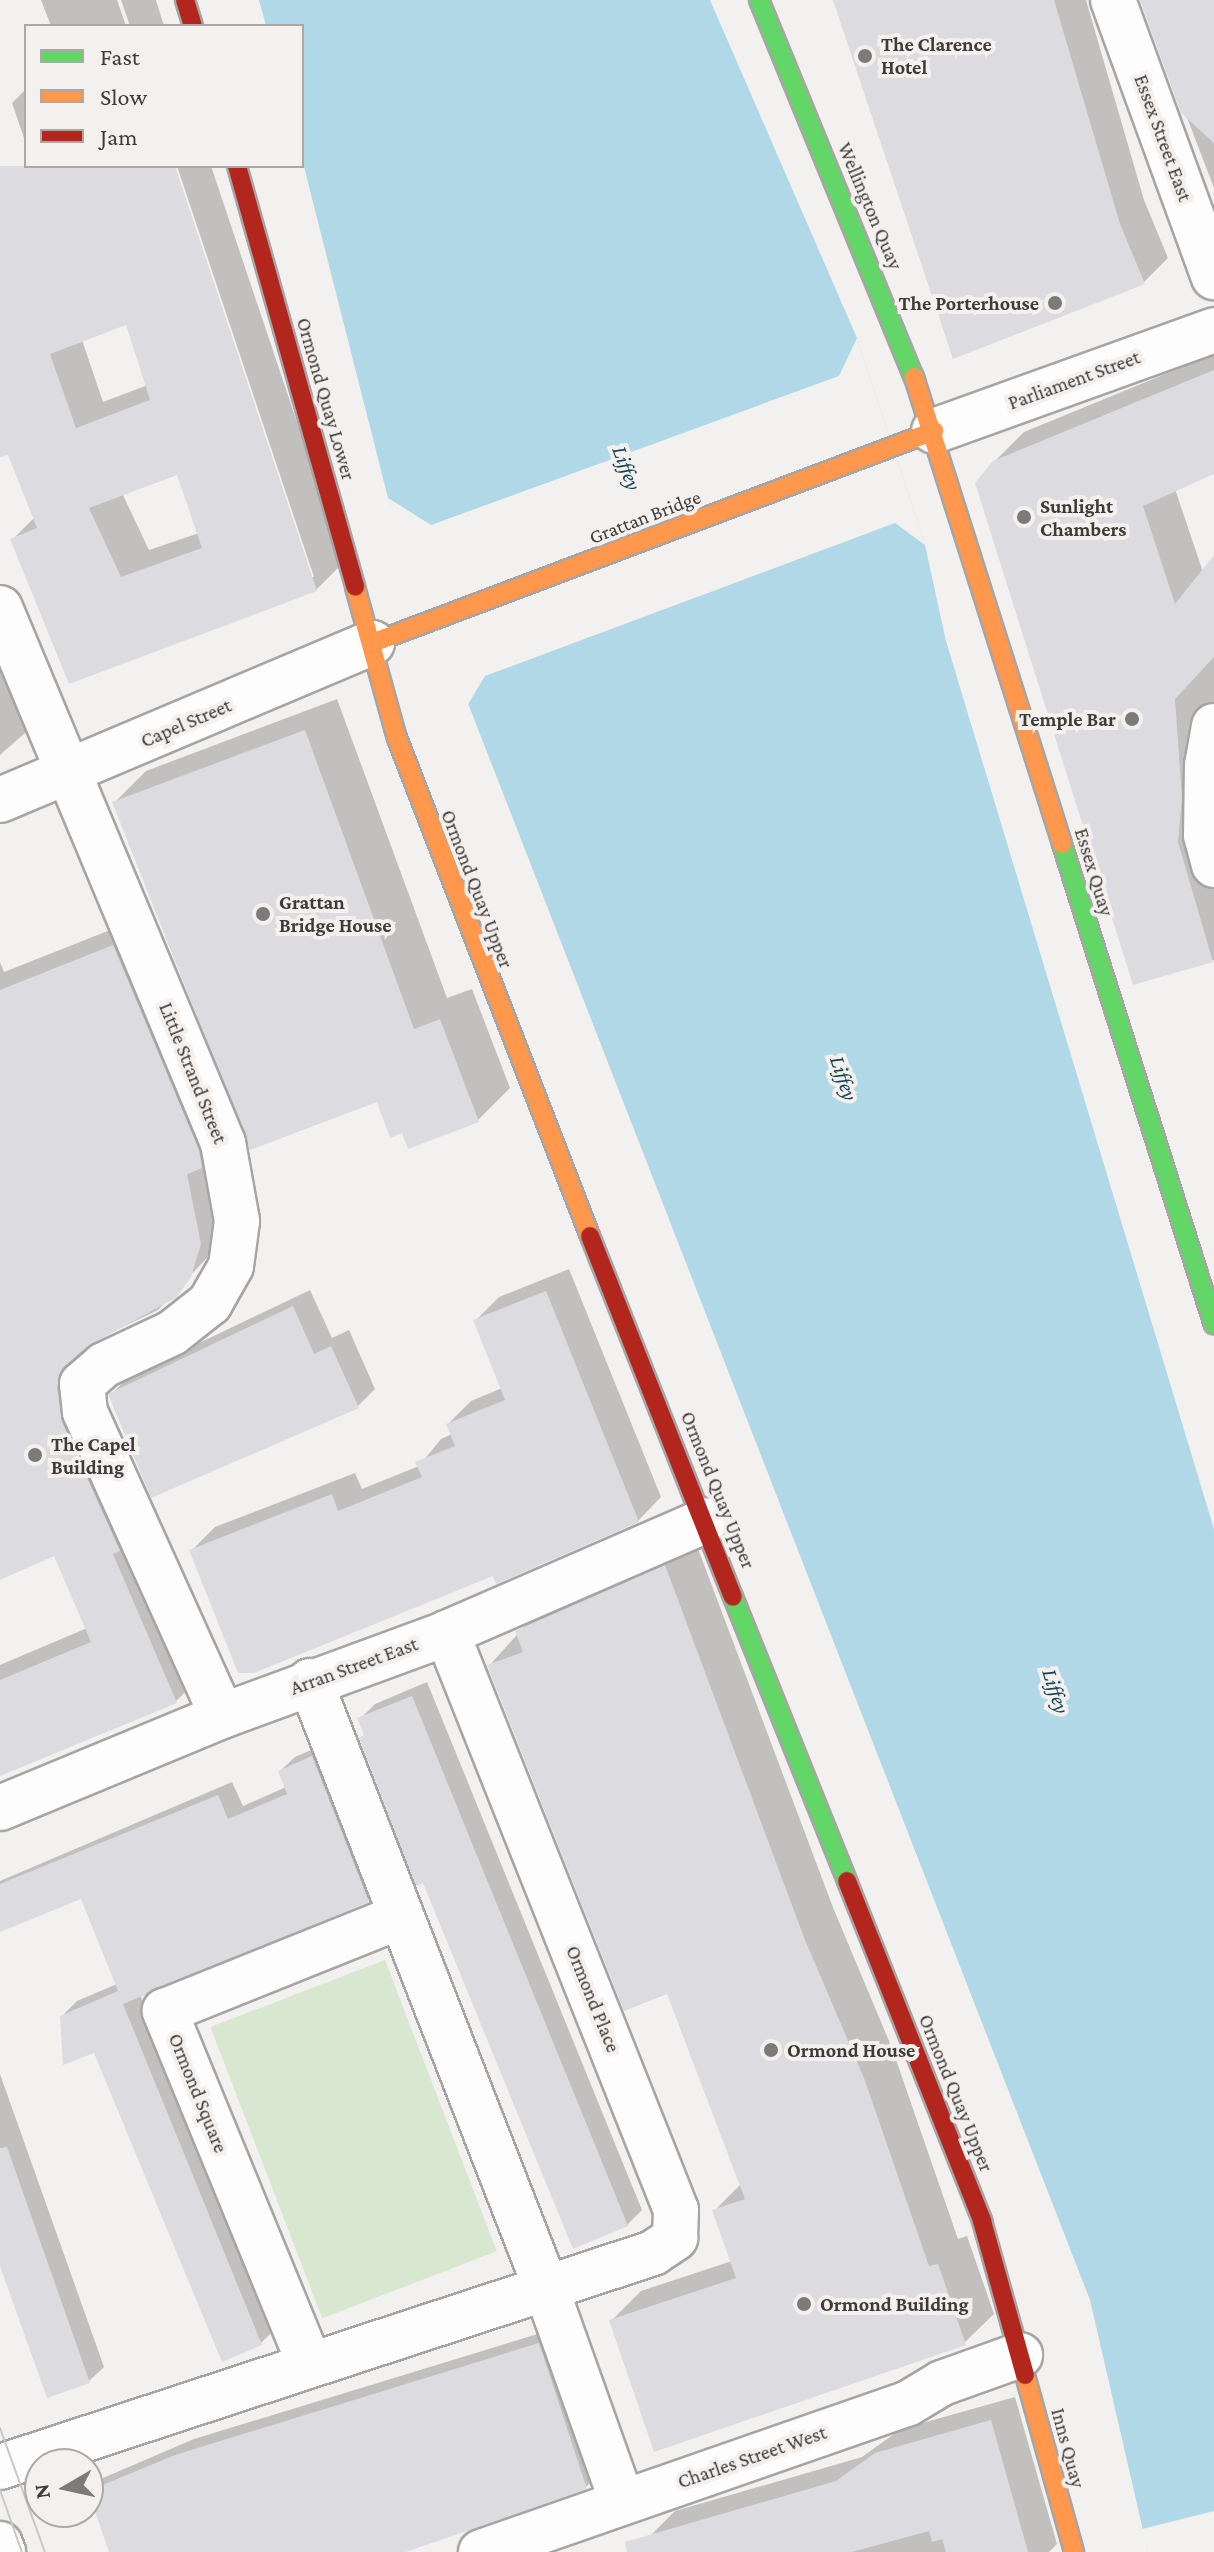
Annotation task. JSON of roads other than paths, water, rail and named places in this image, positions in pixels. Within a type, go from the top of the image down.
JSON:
[{"type":"main road","points":[[185,0],[192,24]]},
{"type":"main road","name":"Wellington Quay","points":[[759,0],[902,339],[934,431]]},
{"type":"main road","name":"Ormond Quay Lower","points":[[238,168],[372,643]]},
{"type":"main road","name":"Grattan Bridge","points":[[372,643],[934,431]]},
{"type":"main road","name":"Essex Quay","points":[[934,431],[1214,1325]]},
{"type":"main road","name":"Ormond Quay Upper","points":[[372,643],[397,738],[462,915],[707,1520],[977,2208],[1020,2355]]},
{"type":"main road","name":"Inns Quay","points":[[1020,2355],[1074,2552]]},
{"type":"street","name":"Essex Street East","points":[[1113,0],[1214,277]]},
{"type":"street","name":"Parliament Street","points":[[934,431],[1214,330]]},
{"type":"street","name":"Little Strand Street","points":[[0,608],[223,1143],[237,1221],[231,1266],[210,1303],[182,1325],[104,1365],[82,1384],[85,1412],[222,1716]]},
{"type":"street","name":"Capel Street","points":[[0,800],[372,643]]},
{"type":"street","points":[[1214,726],[1207,765],[1206,835],[1214,865]]},
{"type":"street","name":"Arran Street East","points":[[0,1808],[310,1681],[447,1633],[707,1520]]},
{"type":"street","name":"Ormond Place","points":[[447,1633],[676,2210],[675,2238],[653,2253],[546,2288]]},
{"type":"street","points":[[310,1681],[546,2288],[622,2501]]},
{"type":"street","name":"Ormond Square","points":[[310,2365],[165,2011],[401,1916]]},
{"type":"street","points":[[0,2467],[546,2288]]},
{"type":"street","name":"Charles Street West","points":[[481,2552],[907,2404],[942,2383],[1020,2355]]},
{"type":"street","points":[[0,2544],[3,2552]]},
{"type":"water","name":"Liffey","points":[[259,0],[710,0],[857,338],[925,545],[946,641],[1214,1529],[1214,2552],[1148,2552],[1090,2300],[388,498],[304,167],[304,24],[265,24]]},
{"type":"tram line","points":[[0,2428],[45,2552]]},
{"type":"tram line","points":[[0,2490],[22,2552]]},
{"type":"place","name":"The Clarence Hotel","points":[[865,56]]},
{"type":"place","name":"The Porterhouse","points":[[1055,303]]},
{"type":"place","name":"Sunlight Chambers","points":[[1024,517]]},
{"type":"place","name":"Temple Bar","points":[[1132,719]]},
{"type":"place","name":"Grattan Bridge House","points":[[263,914]]},
{"type":"place","name":"The Capel Building","points":[[35,1455]]},
{"type":"place","name":"Ormond House","points":[[771,2050]]},
{"type":"place","name":"Ormond Building","points":[[804,2304]]}]
